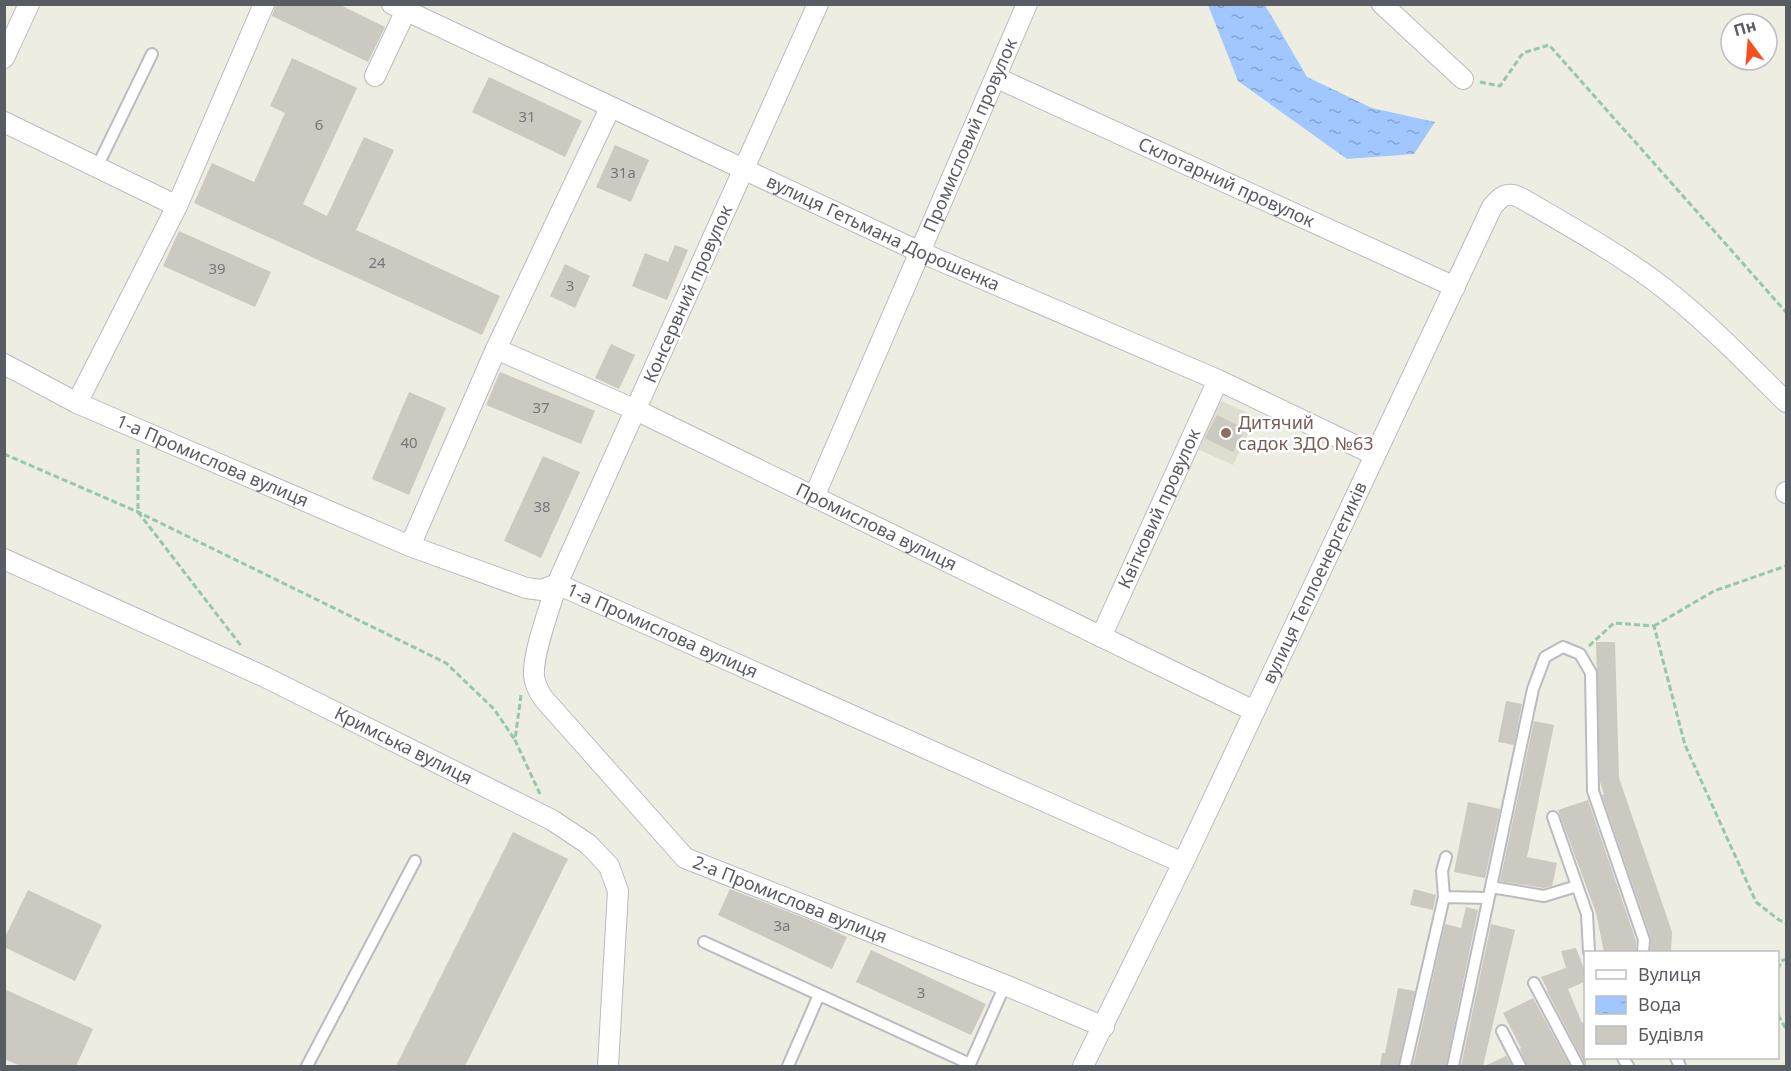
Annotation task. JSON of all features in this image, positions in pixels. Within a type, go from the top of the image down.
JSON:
[{"type":"street","points":[[4,58],[29,4]]},
{"type":"street","points":[[77,403],[177,206],[264,4]]},
{"type":"street","name":"Консервний провулок","points":[[557,584],[818,4]]},
{"type":"street","name":"Промисловий провулок","points":[[814,497],[997,78],[1027,4]]},
{"type":"street","points":[[1382,4],[1463,79]]},
{"type":"street","points":[[375,76],[402,7]]},
{"type":"street","name":"вулиця Гетьмана Дорошенка","points":[[402,7],[610,108],[920,252],[1218,380],[1375,455]]},
{"type":"street","name":"Склотарний провулок","points":[[997,78],[1455,287]]},
{"type":"street","points":[[410,546],[496,349],[610,108]]},
{"type":"street","points":[[4,122],[177,206]]},
{"type":"street","name":"вулиця Теплоенергетиків","points":[[1083,1066],[1183,863],[1492,207],[1504,194],[1513,194],[1582,234],[1663,287],[1707,324],[1786,402]]},
{"type":"street","name":"Промислова вулиця","points":[[496,349],[636,410],[1254,711]]},
{"type":"street","name":"1-а Промислова вулиця","points":[[4,364],[77,403],[410,546],[526,588],[542,590],[557,584],[1183,863]]},
{"type":"street","name":"Квітковий провулок","points":[[1101,637],[1218,380]]},
{"type":"street","name":"Кримська вулиця","points":[[4,559],[265,677],[552,820],[588,844],[609,866],[618,891],[608,1066]]},
{"type":"street","name":"2-а Промислова вулиця","points":[[557,584],[534,663],[534,678],[538,691],[685,858],[1104,1027]]},
{"type":"lane","points":[[97,167],[152,54]]},
{"type":"lane","points":[[1453,1066],[1533,689],[1545,657],[1563,647],[1580,654],[1591,673],[1593,791],[1644,940],[1643,951]]},
{"type":"lane","points":[[1553,817],[1587,914],[1589,951]]},
{"type":"lane","points":[[1405,1066],[1444,897],[1442,871],[1446,857]]},
{"type":"lane","points":[[307,1066],[415,861]]},
{"type":"lane","points":[[1444,897],[1490,892],[1544,896],[1577,885]]},
{"type":"lane","points":[[704,942],[970,1064],[1005,986]]},
{"type":"lane","points":[[1534,983],[1578,1066]]},
{"type":"lane","points":[[788,1066],[819,995]]},
{"type":"lane","points":[[1502,1031],[1520,1066]]},
{"type":"path","points":[[1463,79],[1500,86],[1523,53],[1549,45],[1786,312]]},
{"type":"path","points":[[138,429],[138,512],[244,650]]},
{"type":"path","points":[[4,454],[138,512],[446,663],[494,709],[515,740],[552,820]]},
{"type":"path","points":[[1580,654],[1614,623],[1654,626],[1714,591],[1786,566]]},
{"type":"path","points":[[1654,626],[1685,745],[1756,902],[1786,923]]},
{"type":"path","points":[[515,740],[519,699],[523,690]]},
{"type":"shaded area","name":"Дитячий садок ЗДО №63","points":[[1220,400],[1256,417],[1233,465],[1197,449]]},
{"type":"water","points":[[1208,5],[1265,5],[1307,77],[1372,108],[1435,122],[1414,154],[1347,159],[1238,81]]},
{"type":"building","points":[[276,4],[338,4],[385,27],[368,62],[272,16]]},
{"type":"building","points":[[292,58],[357,88],[303,204],[327,216],[364,137],[394,150],[356,230],[500,296],[482,335],[194,203],[212,163],[254,182],[285,113],[270,106]]},
{"type":"building","points":[[489,77],[582,121],[565,157],[472,112]]},
{"type":"building","points":[[615,145],[649,160],[631,202],[596,187]]},
{"type":"building","points":[[179,231],[271,272],[255,307],[163,266]]},
{"type":"building","points":[[675,245],[688,250],[667,300],[632,286],[645,253],[668,262]]},
{"type":"building","points":[[565,264],[590,276],[575,308],[550,296]]},
{"type":"building","points":[[611,344],[635,355],[619,389],[595,378]]},
{"type":"building","points":[[500,372],[595,411],[581,444],[486,405]]},
{"type":"building","points":[[409,392],[446,408],[409,495],[372,479]]},
{"type":"building","points":[[1217,415],[1245,429],[1233,452],[1205,438]]},
{"type":"building","points":[[543,456],[580,472],[541,558],[504,541]]},
{"type":"building","points":[[1596,642],[1615,642],[1619,778],[1672,932],[1671,951],[1650,951],[1651,938],[1602,795],[1604,794],[1600,782]]},
{"type":"building","points":[[1506,701],[1522,704],[1514,745],[1498,742]]},
{"type":"building","points":[[1534,721],[1554,725],[1527,857],[1557,863],[1552,886],[1544,888],[1500,881]]},
{"type":"building","points":[[1588,800],[1636,941],[1636,951],[1604,951],[1596,913],[1558,810]]},
{"type":"building","points":[[1468,802],[1500,809],[1485,878],[1454,872]]},
{"type":"building","points":[[513,832],[568,859],[465,1066],[396,1066]]},
{"type":"building","points":[[730,889],[847,937],[832,969],[718,915]]},
{"type":"building","points":[[1414,889],[1436,895],[1433,910],[1410,905]]},
{"type":"building","points":[[28,890],[102,925],[75,981],[4,947],[4,939]]},
{"type":"building","points":[[1466,907],[1478,910],[1446,1066],[1413,1066],[1445,924],[1461,928]]},
{"type":"building","points":[[1491,924],[1515,930],[1483,1066],[1461,1066]]},
{"type":"building","points":[[1576,948],[1584,969],[1584,982],[1568,989],[1582,1023],[1584,1022],[1586,1066],[1541,977],[1566,968],[1561,951]]},
{"type":"building","points":[[871,950],[986,1004],[971,1035],[856,982]]},
{"type":"building","points":[[1398,988],[1415,991],[1398,1066],[1380,1066],[1382,1053],[1385,1053]]},
{"type":"building","points":[[4,989],[93,1029],[76,1066],[21,1066],[4,1059]]},
{"type":"building","points":[[1533,998],[1570,1066],[1527,1066],[1521,1048],[1503,1013]]},
{"type":"building","points":[[1506,1056],[1512,1066],[1485,1066]]},
{"type":"place","name":"Дитячий садок ЗДО №63","points":[[1226,433]]}]
